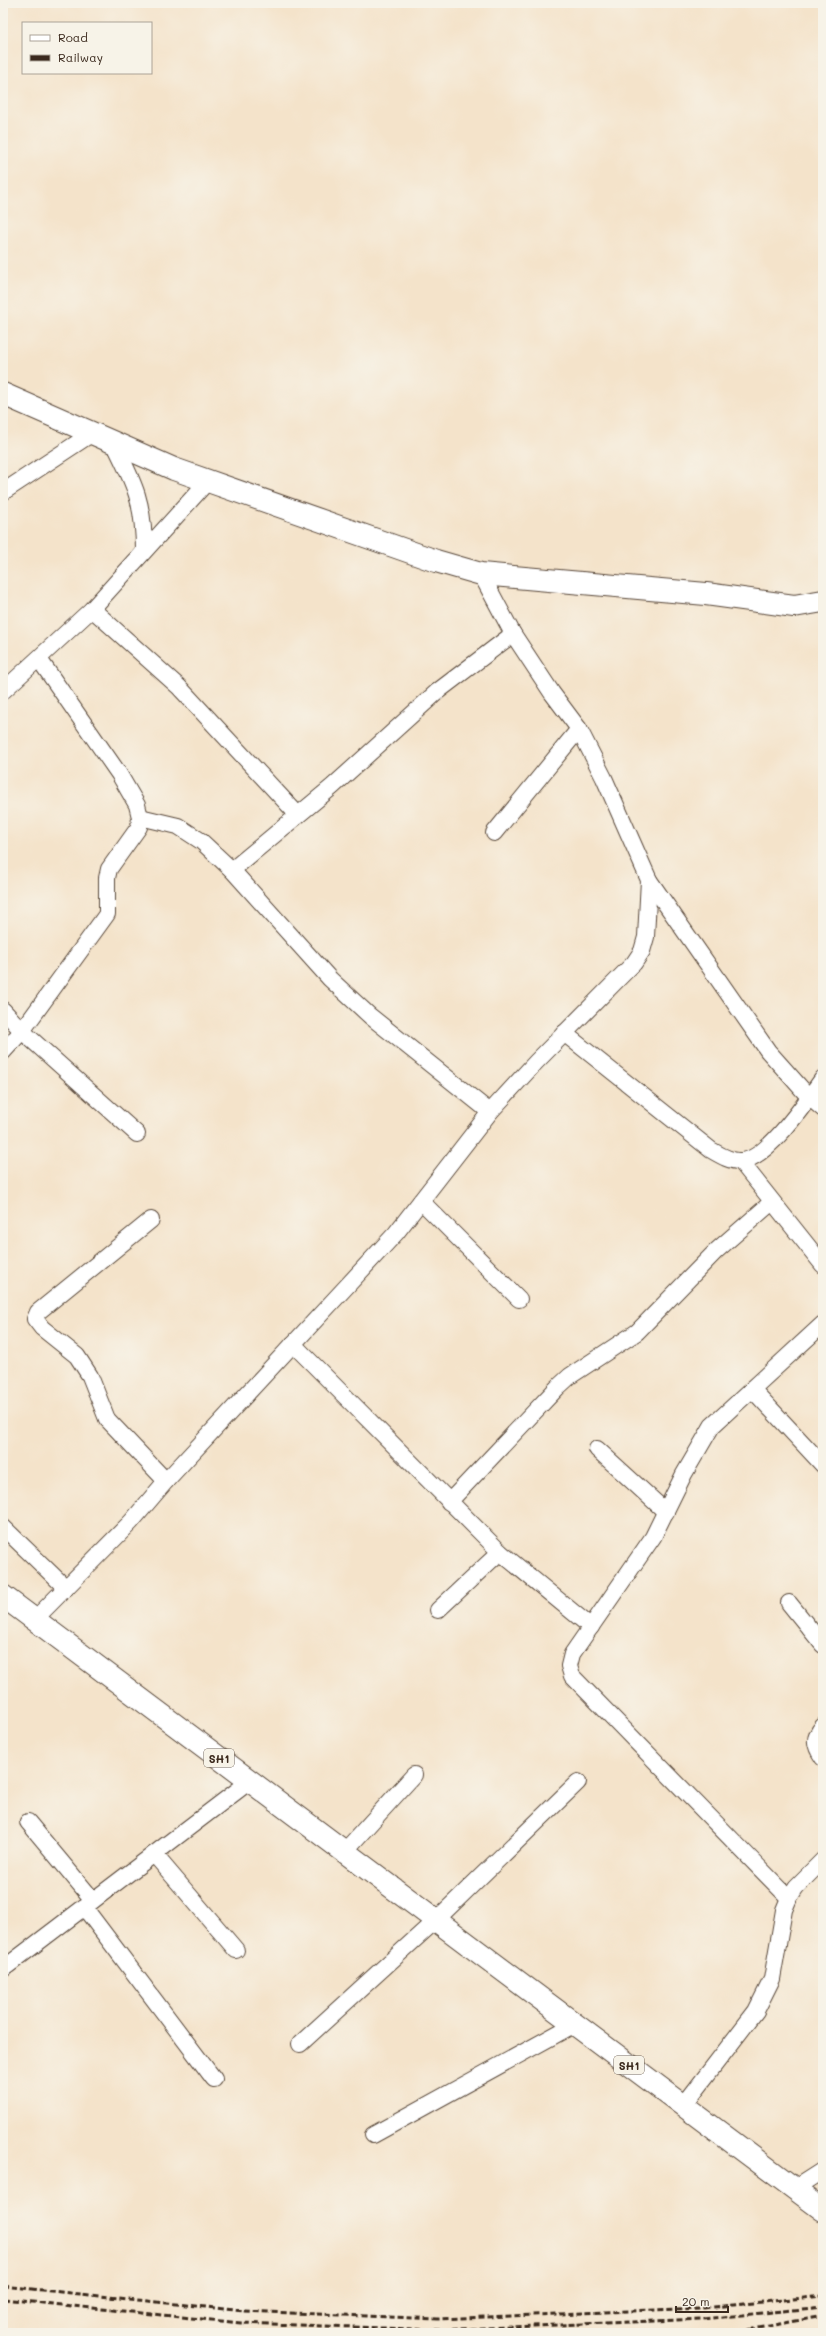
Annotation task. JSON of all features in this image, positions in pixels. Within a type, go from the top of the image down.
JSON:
[{"type":"main road","points":[[3,394],[174,470],[416,554],[481,574],[706,594],[794,606],[823,601]]},
{"type":"main road","name":"SH1","points":[[3,1596],[823,2210]]},
{"type":"street","points":[[3,492],[91,434]]},
{"type":"street","points":[[114,443],[140,500],[144,524],[144,551]]},
{"type":"street","points":[[3,691],[92,609],[208,481]]},
{"type":"street","points":[[481,574],[513,634],[552,693],[579,729],[604,778],[648,880],[768,1051],[809,1097],[823,1108]]},
{"type":"street","points":[[92,609],[179,687],[298,815]]},
{"type":"street","points":[[232,870],[298,815],[438,691],[513,634]]},
{"type":"street","points":[[3,1052],[22,1030],[96,931],[106,914],[107,878],[110,869],[139,826],[140,817],[137,805],[120,774],[39,659]]},
{"type":"street","points":[[494,833],[579,729]]},
{"type":"street","points":[[140,817],[167,822],[188,831],[232,870],[330,979],[370,1016],[490,1112]]},
{"type":"street","points":[[34,1620],[131,1522],[166,1481],[391,1238],[490,1112],[564,1033],[634,963],[642,951],[648,916],[648,880]]},
{"type":"street","points":[[3,1010],[22,1030],[137,1134]]},
{"type":"street","points":[[564,1033],[711,1150],[728,1159],[741,1162],[751,1159],[766,1148],[823,1078]]},
{"type":"street","points":[[741,1162],[823,1265]]},
{"type":"street","points":[[421,1201],[519,1299]]},
{"type":"street","points":[[449,1502],[557,1388],[570,1376],[637,1332],[716,1250],[772,1202]]},
{"type":"street","points":[[151,1220],[38,1312],[35,1319],[42,1328],[77,1356],[90,1376],[107,1419],[166,1481]]},
{"type":"street","points":[[789,1898],[572,1676],[569,1666],[572,1654],[653,1537],[684,1474],[706,1435],[725,1413],[823,1324]]},
{"type":"street","points":[[293,1344],[500,1552],[591,1627]]},
{"type":"street","points":[[752,1389],[823,1465]]},
{"type":"street","points":[[597,1449],[666,1512]]},
{"type":"street","points":[[3,1527],[66,1588]]},
{"type":"street","points":[[438,1610],[500,1552]]},
{"type":"street","points":[[789,1603],[823,1645]]},
{"type":"street","points":[[823,1726],[817,1734],[815,1741],[815,1746],[823,1758]]},
{"type":"street","points":[[344,1852],[414,1775]]},
{"type":"street","points":[[3,1969],[250,1781]]},
{"type":"street","points":[[300,2044],[436,1920],[578,1782]]},
{"type":"street","points":[[28,1822],[89,1904],[214,2079]]},
{"type":"street","points":[[154,1854],[236,1950]]},
{"type":"street","points":[[683,2106],[756,2011],[772,1979],[784,1910],[789,1898],[796,1887],[823,1860]]},
{"type":"street","points":[[373,2135],[575,2024]]},
{"type":"street","points":[[795,2188],[823,2170]]},
{"type":"railway","points":[[3,2286],[244,2311],[438,2319],[703,2308],[823,2296]]},
{"type":"railway","points":[[3,2299],[241,2323],[439,2330],[703,2319],[823,2307]]},
{"type":"railway","points":[[731,2333],[823,2316]]}]
